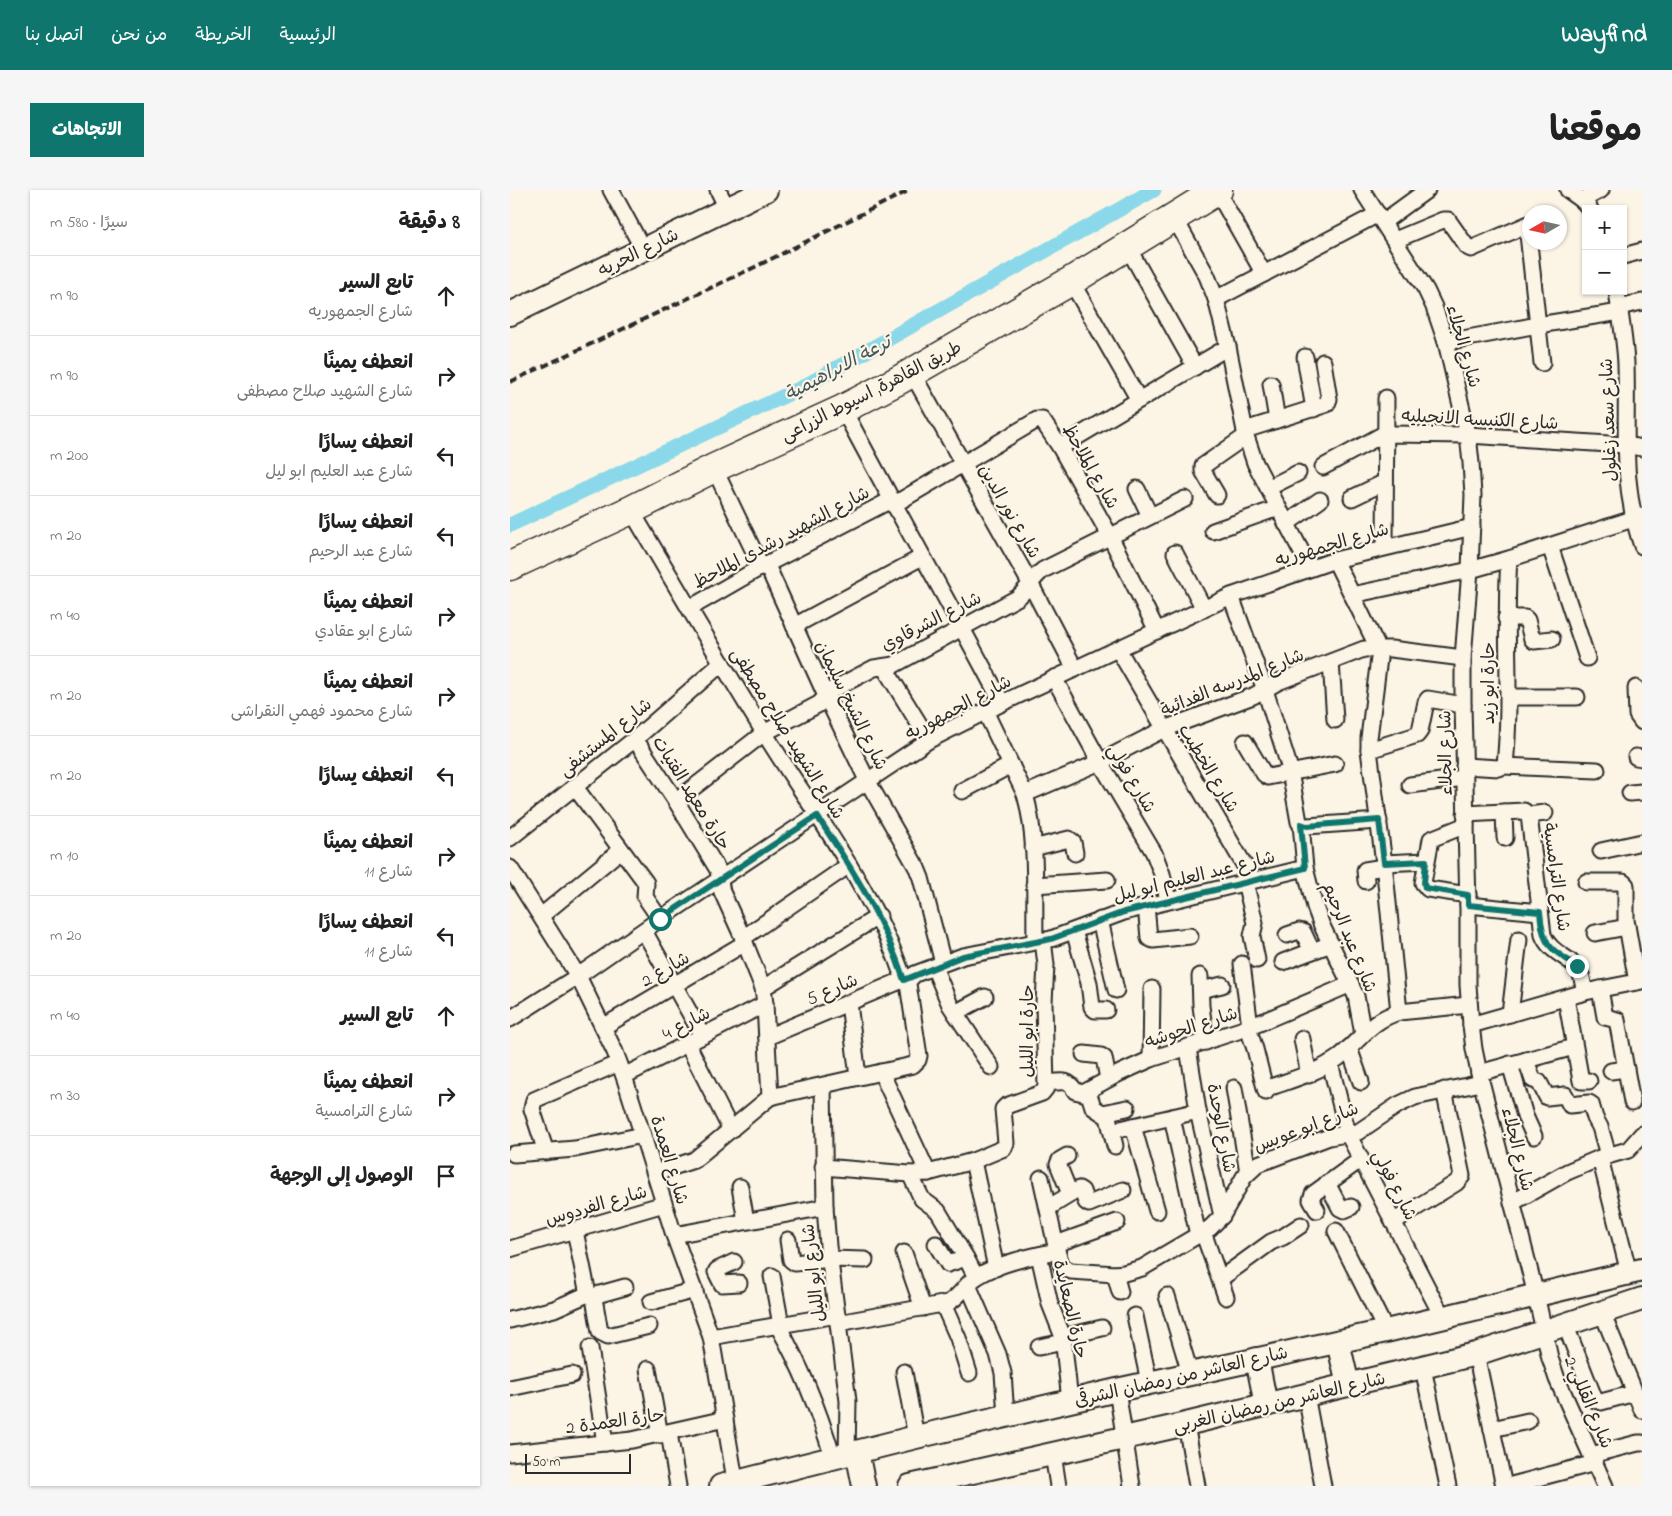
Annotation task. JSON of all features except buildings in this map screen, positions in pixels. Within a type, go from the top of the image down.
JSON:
[{"type":"highway","name":"طريق القاهرة, اسيوط الزراعى","points":[[510,566],[631,510],[714,468],[843,409],[912,373],[1071,281],[1217,190]]},
{"type":"street","points":[[611,190],[642,249]]},
{"type":"street","name":"شارع الحريه","points":[[510,314],[642,249],[722,199],[766,190]]},
{"type":"street","points":[[1217,190],[1264,274]]},
{"type":"street","name":"شارع الجلاء","points":[[1362,190],[1426,290],[1434,307],[1446,342],[1468,435],[1473,495],[1462,705],[1469,1005],[1480,1078],[1544,1332]]},
{"type":"street","points":[[1216,299],[1380,218],[1427,190]]},
{"type":"street","points":[[1568,190],[1592,196]]},
{"type":"street","points":[[1174,217],[1207,276],[1216,299],[1245,433],[1255,463],[1310,568]]},
{"type":"street","points":[[1395,240],[1443,220],[1448,220],[1467,248],[1471,249],[1522,228]]},
{"type":"street","points":[[1127,246],[1195,367]]},
{"type":"street","points":[[1530,250],[1542,362]]},
{"type":"street","points":[[1627,255],[1642,251]]},
{"type":"street","points":[[1071,281],[1139,400]]},
{"type":"street","name":"شارع سعد زغلول","points":[[1618,295],[1626,361],[1625,445],[1627,481],[1638,517],[1642,546]]},
{"type":"street","points":[[1446,342],[1620,309],[1642,302]]},
{"type":"street","points":[[1060,447],[1228,348]]},
{"type":"street","points":[[1305,358],[1314,409]]},
{"type":"street","points":[[1217,495],[1203,471],[1203,466],[1245,433],[1277,420],[1325,405],[1328,401],[1323,362]]},
{"type":"street","name":"شارع نور الدين","points":[[912,373],[1030,583],[1074,669]]},
{"type":"street","points":[[1271,384],[1277,420]]},
{"type":"street","points":[[1385,547],[1386,398]]},
{"type":"street","points":[[843,409],[1002,703]]},
{"type":"street","name":"شارع الملاحظ","points":[[892,502],[1040,419],[1044,422],[1060,447],[1110,536],[1157,631]]},
{"type":"street","name":"شارع الكنيسه الانجيليه","points":[[1323,467],[1386,435],[1468,435],[1625,445],[1642,448]]},
{"type":"street","name":"شارع الشيخ سليمان","points":[[714,468],[758,560],[770,572],[826,696],[868,782],[917,868],[921,878],[946,996],[954,1013],[991,1067]]},
{"type":"street","points":[[1268,488],[1298,473]]},
{"type":"street","points":[[1352,498],[1386,482]]},
{"type":"street","points":[[1137,489],[1150,516]]},
{"type":"street","name":"شارع الشرقاوي","points":[[676,801],[764,733],[819,704],[832,690],[874,668],[894,665],[1017,598],[1023,594],[1030,583],[1043,570],[1186,499]]},
{"type":"street","points":[[1286,524],[1320,500]]},
{"type":"street","name":"شارع الشهيد رشدى الملاحظ","points":[[690,608],[763,566],[892,502]]},
{"type":"street","points":[[1213,531],[1278,508]]},
{"type":"street","name":"شارع الشهيد صلاح مصطفى","points":[[631,510],[764,733],[850,865],[878,916],[908,978]]},
{"type":"street","points":[[1352,595],[1470,570],[1638,517]]},
{"type":"street","name":"شارع الجمهوريه","points":[[510,1019],[578,976],[660,919],[929,740],[985,711],[1231,596],[1335,560],[1472,527]]},
{"type":"street","points":[[1550,546],[1587,658]]},
{"type":"street","points":[[1175,553],[1204,609]]},
{"type":"street","points":[[794,626],[922,557]]},
{"type":"street","name":"حارة ابو زيد","points":[[1504,766],[1509,697],[1506,618],[1509,559]]},
{"type":"street","points":[[1335,560],[1378,648],[1379,658],[1369,750],[1379,820],[1399,1012]]},
{"type":"street","name":"شارع عبد الرحيم","points":[[1231,596],[1265,690],[1291,773],[1298,819],[1301,824],[1305,868],[1315,907],[1351,984],[1359,1008],[1363,1034]]},
{"type":"street","points":[[1506,618],[1525,618],[1528,620],[1534,641],[1552,638]]},
{"type":"street","name":"شارع المدرسه الفدائية","points":[[1025,794],[1100,762],[1164,729],[1253,696],[1278,682],[1364,650],[1378,648],[1463,658]]},
{"type":"street","name":"شارع الخطيب","points":[[1118,649],[1249,881],[1255,923],[1250,962],[1249,1027],[1270,1089],[1309,1074]]},
{"type":"street","name":"شارع المستشفى","points":[[510,838],[636,739],[722,662]]},
{"type":"street","points":[[1331,662],[1335,720]]},
{"type":"street","points":[[884,666],[929,740]]},
{"type":"street","name":"شارع فولي","points":[[1054,678],[1100,762],[1154,853],[1162,874],[1168,900]]},
{"type":"street","points":[[1636,688],[1637,715],[1642,722]]},
{"type":"street","points":[[1509,697],[1577,697]]},
{"type":"street","points":[[1369,750],[1417,735],[1420,731],[1428,699],[1462,705]]},
{"type":"street","name":"حارة ابو الليل","points":[[823,1167],[910,1174],[928,1173],[974,1161],[1004,1148],[1006,1143],[1003,1111],[1005,1107],[1042,1093],[1046,1088],[1044,1002],[1046,966],[1039,941],[1030,818],[1025,794],[985,711]]},
{"type":"street","name":"حارة معهد الفتيات","points":[[636,739],[718,870],[722,892],[763,988],[770,1097]]},
{"type":"street","points":[[1245,742],[1266,776],[1270,777],[1336,764]]},
{"type":"street","points":[[962,791],[1011,766]]},
{"type":"street","points":[[1410,785],[1464,772],[1504,766],[1597,770]]},
{"type":"street","points":[[575,787],[646,883],[646,897],[660,919]]},
{"type":"street","points":[[1504,812],[1505,838]]},
{"type":"street","name":"شارع الترامسية","points":[[1426,861],[1431,839],[1465,820],[1504,812],[1524,812],[1529,815],[1545,940],[1554,951],[1579,968],[1605,1017],[1617,1020],[1626,1069]]},
{"type":"street","points":[[1529,815],[1545,813]]},
{"type":"street","points":[[1301,824],[1307,826],[1379,820]]},
{"type":"street","points":[[1033,848],[1069,839],[1073,842],[1075,853]]},
{"type":"street","points":[[1601,851],[1642,842]]},
{"type":"street","points":[[541,916],[621,850]]},
{"type":"street","points":[[1366,881],[1365,870],[1384,865],[1426,861],[1425,888],[1468,900],[1540,912]]},
{"type":"street","name":"شارع 2","points":[[603,1027],[674,985],[744,940],[850,865]]},
{"type":"street","name":"شارع العمدة","points":[[510,868],[578,976],[621,1069],[674,1235],[711,1337],[725,1419],[731,1485]]},
{"type":"street","name":"شارع عبد العليم ابو ليل","points":[[908,978],[973,953],[1059,937],[1100,920],[1146,906],[1305,868]]},
{"type":"street","points":[[1034,885],[1107,880]]},
{"type":"street","points":[[1471,1025],[1592,991],[1640,981],[1627,927],[1625,912],[1627,888],[1625,883],[1586,882]]},
{"type":"street","points":[[1146,906],[1149,938],[1153,940],[1190,936]]},
{"type":"street","points":[[763,988],[878,916]]},
{"type":"street","points":[[1100,920],[1116,990]]},
{"type":"street","points":[[1594,931],[1627,927]]},
{"type":"street","points":[[644,930],[702,1036]]},
{"type":"street","points":[[1074,930],[1088,983],[1092,1007],[1095,1010],[1106,1010]]},
{"type":"street","points":[[1287,935],[1299,931],[1303,932],[1312,951]]},
{"type":"street","points":[[1510,1014],[1519,939]]},
{"type":"street","points":[[1283,962],[1331,944]]},
{"type":"street","points":[[655,1174],[694,1160],[770,1097],[913,1065],[919,1056],[908,978]]},
{"type":"street","name":"شارع 5","points":[[767,1037],[908,978]]},
{"type":"street","points":[[1206,1042],[1200,983],[1222,985]]},
{"type":"street","name":"شارع الحوشه","points":[[1088,1091],[1151,1059],[1249,1027],[1351,984]]},
{"type":"street","points":[[1151,1059],[1152,989]]},
{"type":"street","points":[[954,1013],[985,997]]},
{"type":"street","points":[[1566,998],[1581,1081],[1589,1081]]},
{"type":"street","points":[[849,1003],[858,1078]]},
{"type":"street","name":"شارع 4","points":[[546,1152],[532,1109],[534,1100],[687,1044],[765,1004]]},
{"type":"street","points":[[1302,1039],[1309,1074],[1330,1063],[1379,1020],[1399,1012],[1469,1005]]},
{"type":"street","points":[[687,1044],[731,1130]]},
{"type":"street","name":"شارع ابو عويس","points":[[1041,1178],[1060,1263],[1066,1270],[1124,1273],[1142,1268],[1201,1233],[1222,1216],[1248,1172],[1264,1161],[1329,1137],[1358,1132],[1406,1100],[1480,1078],[1510,1064],[1574,1047]]},
{"type":"street","name":"شارع الوحدة","points":[[1188,1048],[1198,1111],[1222,1216]]},
{"type":"street","points":[[1349,1048],[1361,1082]]},
{"type":"street","points":[[1084,1054],[1104,1058],[1108,1080]]},
{"type":"street","points":[[1526,1060],[1533,1080],[1540,1082],[1547,1097],[1564,1095],[1570,1105],[1591,1104],[1600,1127],[1604,1156],[1636,1272]]},
{"type":"street","name":"شارع فولي","points":[[1330,1063],[1348,1134],[1443,1318]]},
{"type":"street","points":[[1510,1064],[1525,1116],[1534,1136]]},
{"type":"street","points":[[1611,1072],[1626,1069],[1635,1097]]},
{"type":"street","points":[[881,1072],[928,1173]]},
{"type":"street","points":[[1047,1083],[1068,1082],[1078,1093],[1088,1091],[1093,1107],[1108,1117],[1113,1138],[1133,1126],[1198,1111]]},
{"type":"street","name":"شارع ابو الليل","points":[[823,1086],[824,1207],[848,1401],[846,1455]]},
{"type":"street","points":[[1234,1088],[1248,1172]]},
{"type":"street","points":[[1392,1222],[1456,1183],[1462,1176],[1444,1090]]},
{"type":"street","points":[[1103,1113],[1127,1108]]},
{"type":"street","points":[[1172,1117],[1201,1233],[1226,1296]]},
{"type":"street","points":[[1133,1126],[1157,1211]]},
{"type":"street","points":[[1512,1203],[1568,1172],[1604,1156],[1628,1150],[1642,1134]]},
{"type":"street","points":[[514,1154],[575,1149],[643,1135]]},
{"type":"street","points":[[1067,1156],[1060,1160],[1058,1164],[1070,1194]]},
{"type":"street","points":[[1316,1210],[1311,1200],[1311,1195],[1360,1160]]},
{"type":"street","points":[[974,1161],[996,1268]]},
{"type":"street","points":[[910,1174],[922,1199],[938,1211],[966,1258],[1003,1373],[1006,1416]]},
{"type":"street","points":[[1327,1183],[1340,1208],[1344,1210],[1351,1206]]},
{"type":"street","points":[[740,1187],[746,1221]]},
{"type":"street","points":[[1048,1208],[1077,1190],[1081,1190],[1086,1202],[1092,1204],[1123,1190]]},
{"type":"street","name":"شارع الفردوس","points":[[510,1249],[664,1204]]},
{"type":"street","points":[[674,1235],[824,1207]]},
{"type":"street","points":[[711,1337],[780,1325],[943,1304],[958,1297],[972,1281],[996,1268],[1039,1255],[1117,1222]]},
{"type":"street","points":[[1220,1279],[1270,1242],[1283,1237],[1301,1225]]},
{"type":"street","points":[[575,1231],[600,1332],[608,1336],[649,1326]]},
{"type":"street","points":[[1336,1231],[1386,1331]]},
{"type":"street","points":[[788,1240],[791,1260],[793,1262],[865,1260]]},
{"type":"street","points":[[936,1244],[947,1263],[950,1264],[966,1258]]},
{"type":"street","points":[[904,1252],[923,1308]]},
{"type":"street","name":"حارة الصعايدة","points":[[1039,1255],[1050,1304],[1063,1340],[1070,1401]]},
{"type":"street","points":[[650,1302],[717,1274],[717,1270],[734,1262]]},
{"type":"street","name":"شارع العاشر من رمضان الشرقى","points":[[731,1485],[916,1437],[1149,1382],[1338,1342],[1636,1272]]},
{"type":"street","points":[[717,1274],[722,1284],[739,1283]]},
{"type":"street","points":[[1115,1274],[1120,1292]]},
{"type":"street","points":[[772,1276],[780,1325],[810,1389],[864,1486]]},
{"type":"street","points":[[510,1320],[554,1309],[591,1295],[625,1287]]},
{"type":"street","points":[[1167,1296],[1190,1373]]},
{"type":"street","name":"شارع العاشر من رمضان الغربى","points":[[910,1486],[1423,1368],[1476,1354],[1602,1312],[1641,1303]]},
{"type":"street","points":[[943,1304],[958,1338],[969,1373]]},
{"type":"street","points":[[1602,1312],[1642,1410]]},
{"type":"street","points":[[1135,1316],[1149,1382]]},
{"type":"street","points":[[1565,1324],[1595,1400],[1601,1402],[1635,1393]]},
{"type":"street","points":[[1039,1347],[1102,1328]]},
{"type":"street","name":"شارع القللي 2","points":[[1544,1332],[1557,1380],[1605,1486]]},
{"type":"street","points":[[1338,1342],[1348,1386]]},
{"type":"street","points":[[590,1348],[605,1443]]},
{"type":"street","points":[[1476,1354],[1506,1486],[1642,1443]]},
{"type":"street","points":[[1257,1359],[1266,1405]]},
{"type":"street","points":[[648,1368],[678,1486]]},
{"type":"street","points":[[1423,1368],[1448,1486]]},
{"type":"street","points":[[904,1372],[916,1437]]},
{"type":"street","points":[[510,1388],[572,1375]]},
{"type":"street","points":[[1117,1390],[1132,1486]]},
{"type":"street","points":[[1306,1395],[1323,1486]]},
{"type":"street","name":"حارة العمدة 2","points":[[510,1454],[665,1434],[725,1419]]},
{"type":"street","points":[[1492,1429],[1528,1421]]},
{"type":"street","points":[[1186,1424],[1197,1486]]},
{"type":"street","points":[[1053,1454],[1058,1486]]},
{"type":"waterway","name":"ترعة الابراهيمية","points":[[510,525],[801,388],[1154,190]]},
{"type":"railway","points":[[510,382],[755,267],[910,190]]},
{"type":"route","points":[[660,919],[817,816],[865,890],[892,945],[904,980],[952,959],[973,953],[1059,937],[1124,912],[1305,868],[1301,824],[1307,826],[1379,820],[1384,863],[1426,861],[1425,888],[1468,895],[1468,905],[1540,912],[1543,935],[1549,946],[1577,966]]}]
